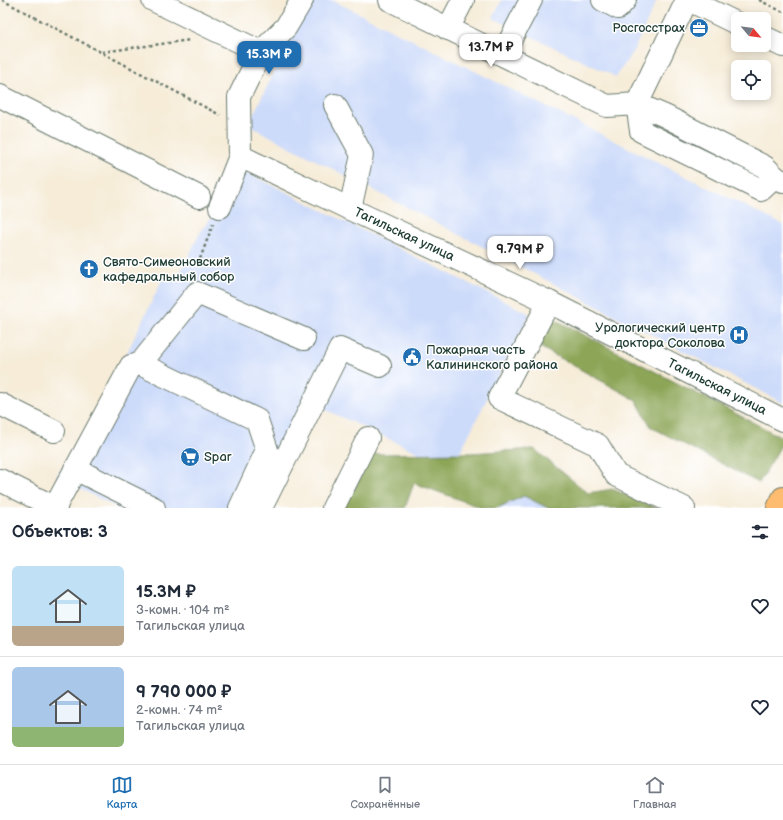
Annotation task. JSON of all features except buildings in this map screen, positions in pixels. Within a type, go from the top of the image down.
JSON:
[{"type":"main road","points":[[778,508],[783,498]]},
{"type":"street","points":[[153,0],[261,52]]},
{"type":"street","points":[[220,207],[240,156],[239,97],[261,52],[286,27],[302,0]]},
{"type":"street","points":[[390,0],[607,106],[637,104],[665,116],[765,167],[779,180]]},
{"type":"street","points":[[448,29],[463,0]]},
{"type":"street","points":[[502,54],[531,0]]},
{"type":"street","points":[[603,0],[618,8],[625,0]]},
{"type":"street","points":[[637,104],[688,0],[731,21]]},
{"type":"street","points":[[771,40],[783,46]]},
{"type":"street","points":[[0,96],[198,197]]},
{"type":"street","points":[[335,105],[362,155],[350,209]]},
{"type":"street","name":"Тагильская улица","points":[[240,156],[549,302],[783,420]]},
{"type":"street","points":[[140,364],[197,293],[304,339]]},
{"type":"street","points":[[549,302],[499,398],[598,445],[616,475],[684,508]]},
{"type":"street","points":[[261,508],[340,349],[380,366]]},
{"type":"street","points":[[0,480],[49,506],[75,469],[131,366],[140,364],[257,420],[267,450],[240,508]]},
{"type":"street","points":[[0,404],[54,431]]},
{"type":"street","points":[[333,508],[368,438]]},
{"type":"street","points":[[75,469],[154,508]]},
{"type":"path","points":[[2,0],[240,126]]},
{"type":"path","points":[[759,0],[783,12]]},
{"type":"path","points":[[101,52],[195,40]]},
{"type":"shaded area","points":[[310,0],[332,0],[783,225],[783,403],[248,125]]},
{"type":"shaded area","points":[[502,0],[657,0],[634,50],[616,77],[493,18]]},
{"type":"shaded area","points":[[238,168],[530,314],[452,468],[315,405],[268,508],[118,508],[56,477],[91,427],[164,276],[179,275],[202,229],[213,216]]},
{"type":"shaded area","points":[[517,470],[589,508],[497,508]]},
{"type":"green space","points":[[554,319],[783,438],[783,442],[759,483],[651,427],[636,400],[538,346]]},
{"type":"green space","points":[[534,449],[588,493],[612,489],[657,508],[548,508],[524,496],[497,508],[482,508],[414,483],[405,508],[343,508],[373,454],[470,453]]},
{"type":"place","name":"Росгосстрах","points":[[699,28]]},
{"type":"place","name":"Свято-Симеоновский кафедральный собор","points":[[89,269]]},
{"type":"place","name":"Урологический центр доктора Соколова","points":[[739,335]]},
{"type":"place","name":"Пожарная часть Калининского района","points":[[412,357]]},
{"type":"place","name":"Spar","points":[[190,457]]}]
